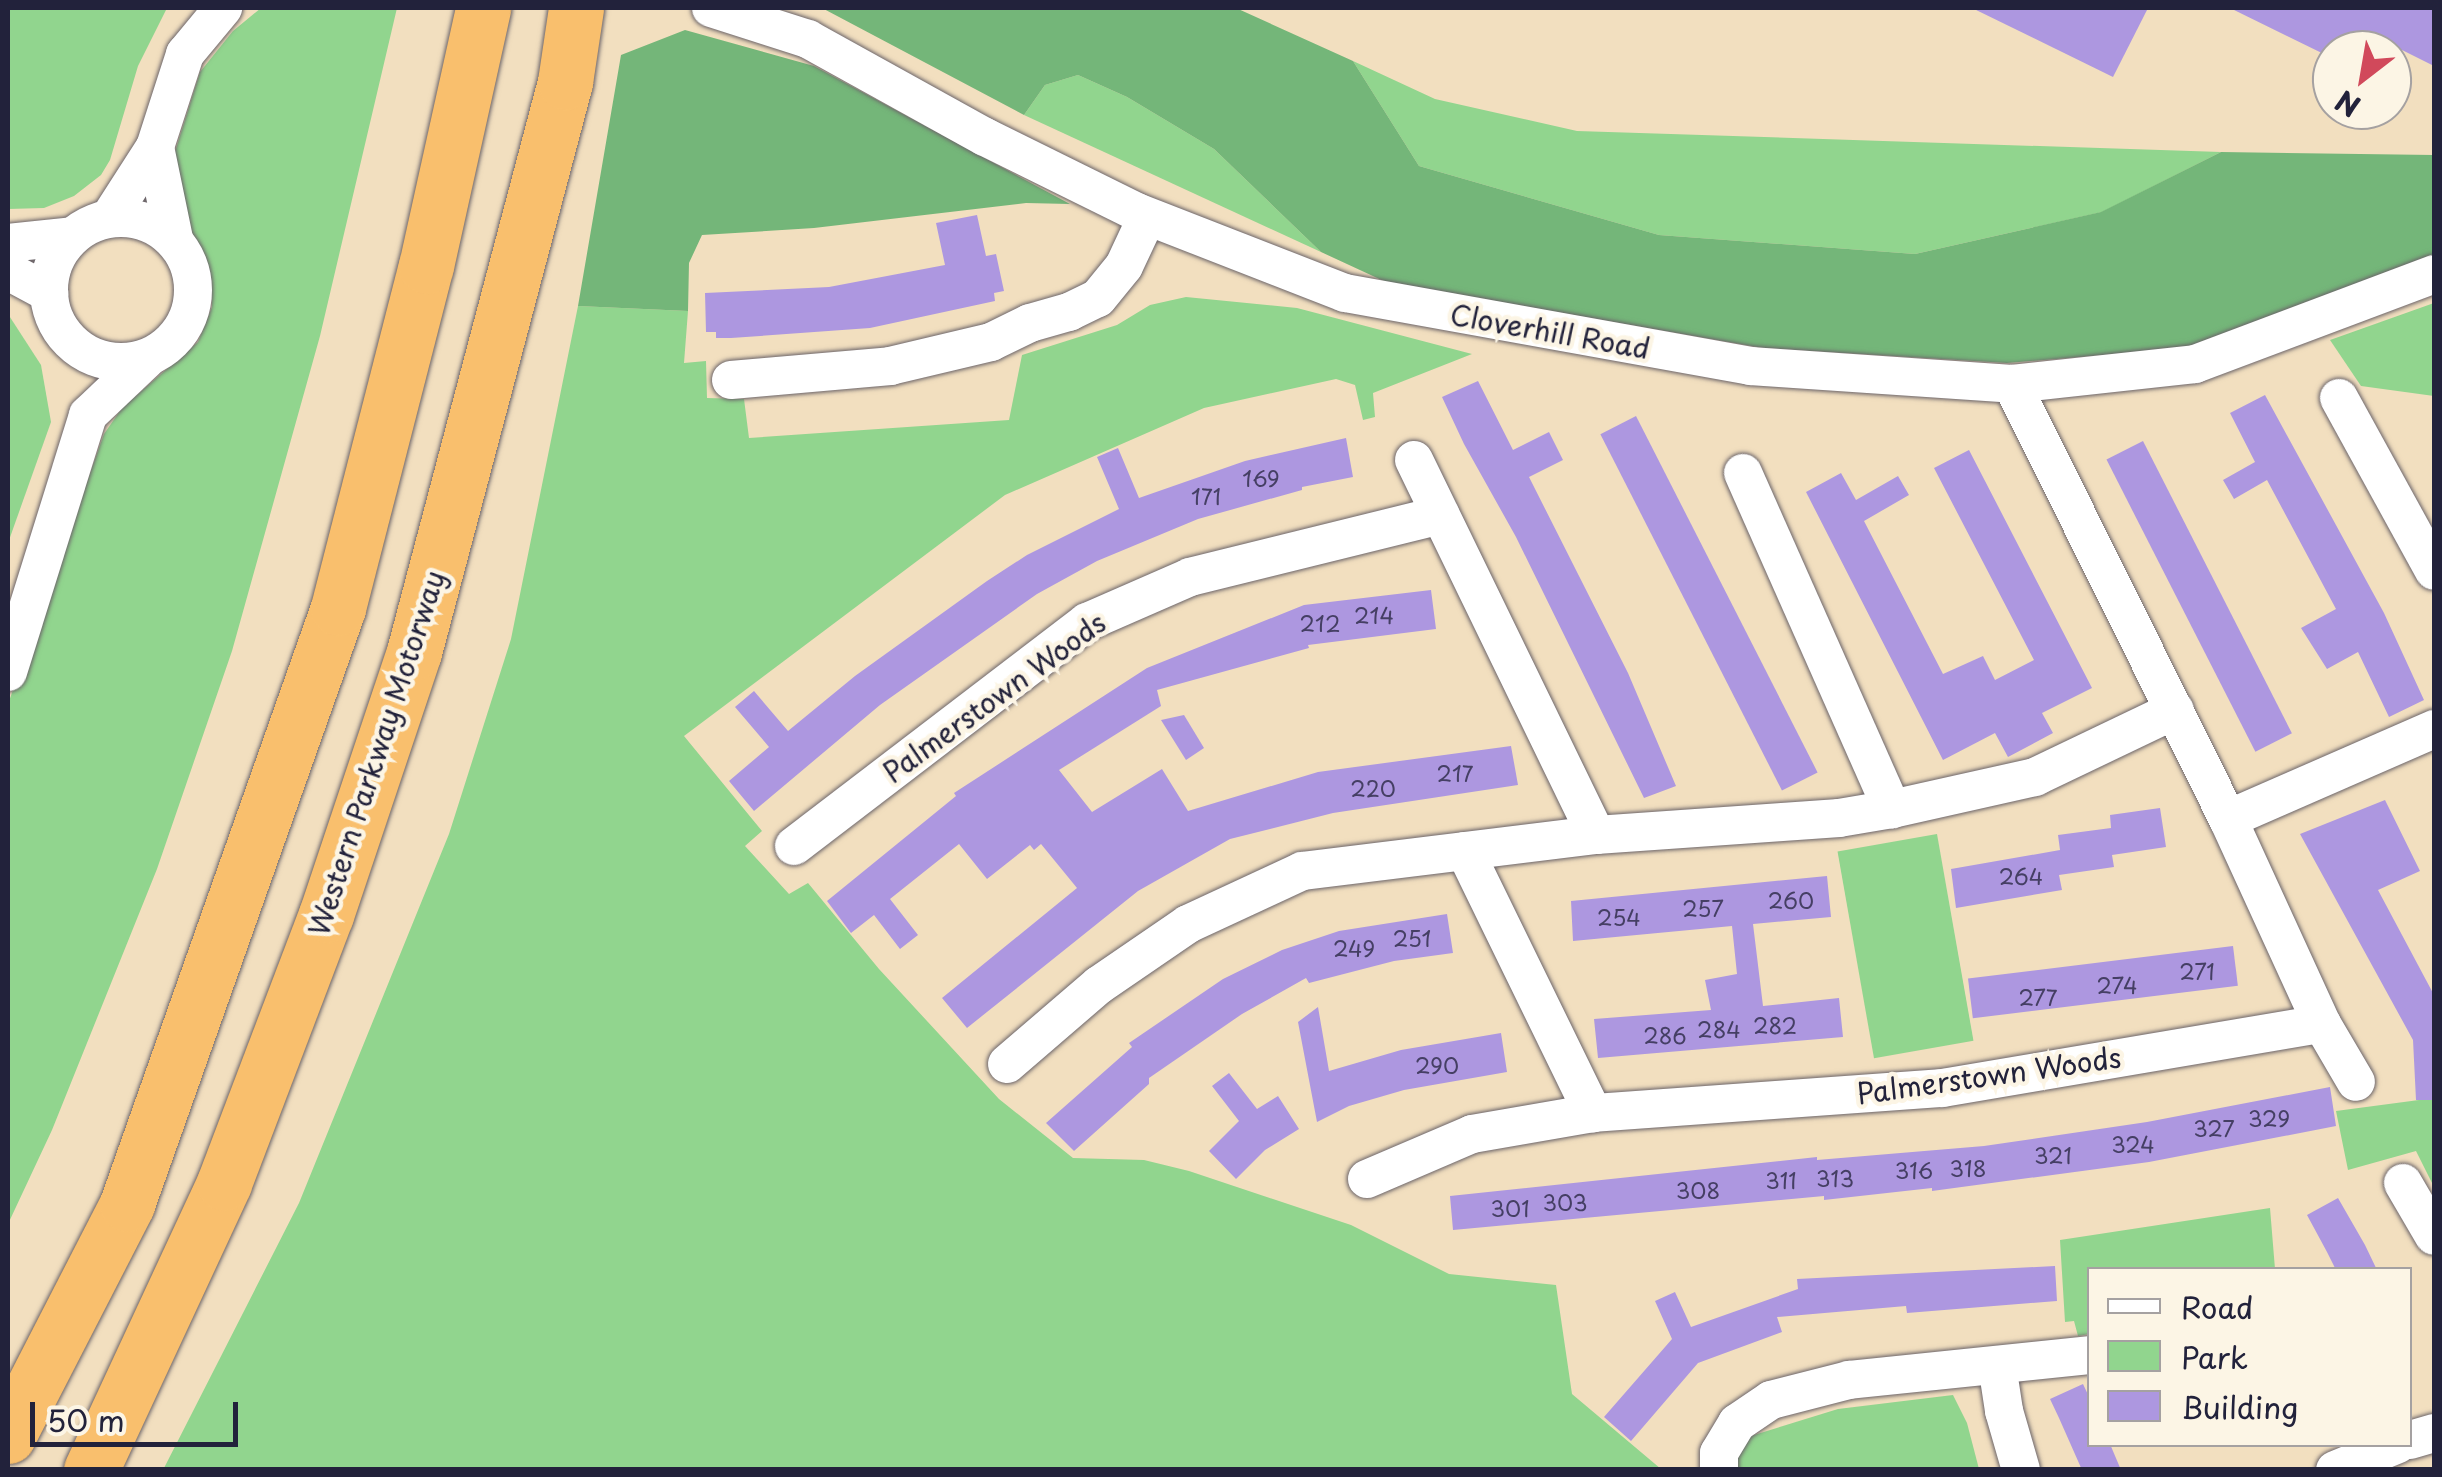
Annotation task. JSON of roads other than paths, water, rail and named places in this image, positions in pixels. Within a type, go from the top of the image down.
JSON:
[{"type":"highway","points":[[8,1436],[126,1204],[338,608],[426,266],[483,8]]},
{"type":"highway","name":"Western Parkway Motorway","points":[[91,1470],[224,1183],[326,915],[389,727],[501,332],[565,82],[576,8]]},
{"type":"street","points":[[110,218],[155,147],[186,54],[223,8]]},
{"type":"street","name":"Cloverhill Road","points":[[711,8],[808,39],[984,137],[1147,217],[1345,293],[1750,366],[2012,384],[2195,364],[2434,274]]},
{"type":"street","points":[[155,147],[174,239]]},
{"type":"street","points":[[731,380],[890,366],[990,342],[1030,323],[1069,312],[1098,298],[1124,266],[1147,217]]},
{"type":"street","points":[[8,243],[72,236],[110,218],[144,221],[174,239],[188,258],[194,282],[193,305],[184,327],[168,346],[148,358],[88,415],[8,669]]},
{"type":"street","points":[[72,236],[59,252],[49,293],[88,415]]},
{"type":"street","points":[[8,271],[49,293]]},
{"type":"street","points":[[64,335],[101,360],[148,358]]},
{"type":"street","points":[[2012,384],[2228,819],[2322,1024],[2356,1082]]},
{"type":"street","points":[[2339,398],[2434,571]]},
{"type":"street","points":[[1414,460],[1596,835]]},
{"type":"street","points":[[1743,473],[1892,809]]},
{"type":"street","name":"Palmerstown Woods","points":[[794,846],[1087,622],[1190,577],[1440,515]]},
{"type":"street","points":[[1007,1064],[1100,985],[1188,924],[1302,871],[1596,835],[1839,818],[1892,809],[2035,777],[2175,710]]},
{"type":"street","points":[[2228,819],[2434,729]]},
{"type":"street","points":[[1465,851],[1593,1113]]},
{"type":"street","name":"Palmerstown Woods","points":[[1367,1179],[1472,1134],[1593,1113],[1942,1088],[2322,1024]]},
{"type":"street","points":[[2404,1183],[2434,1236]]},
{"type":"street","points":[[1719,1470],[1719,1453],[1737,1423],[1770,1400],[1849,1380],[2087,1355]]},
{"type":"street","points":[[1998,1365],[2004,1411],[2021,1470]]},
{"type":"street","points":[[2336,1470],[2391,1447]]}]
